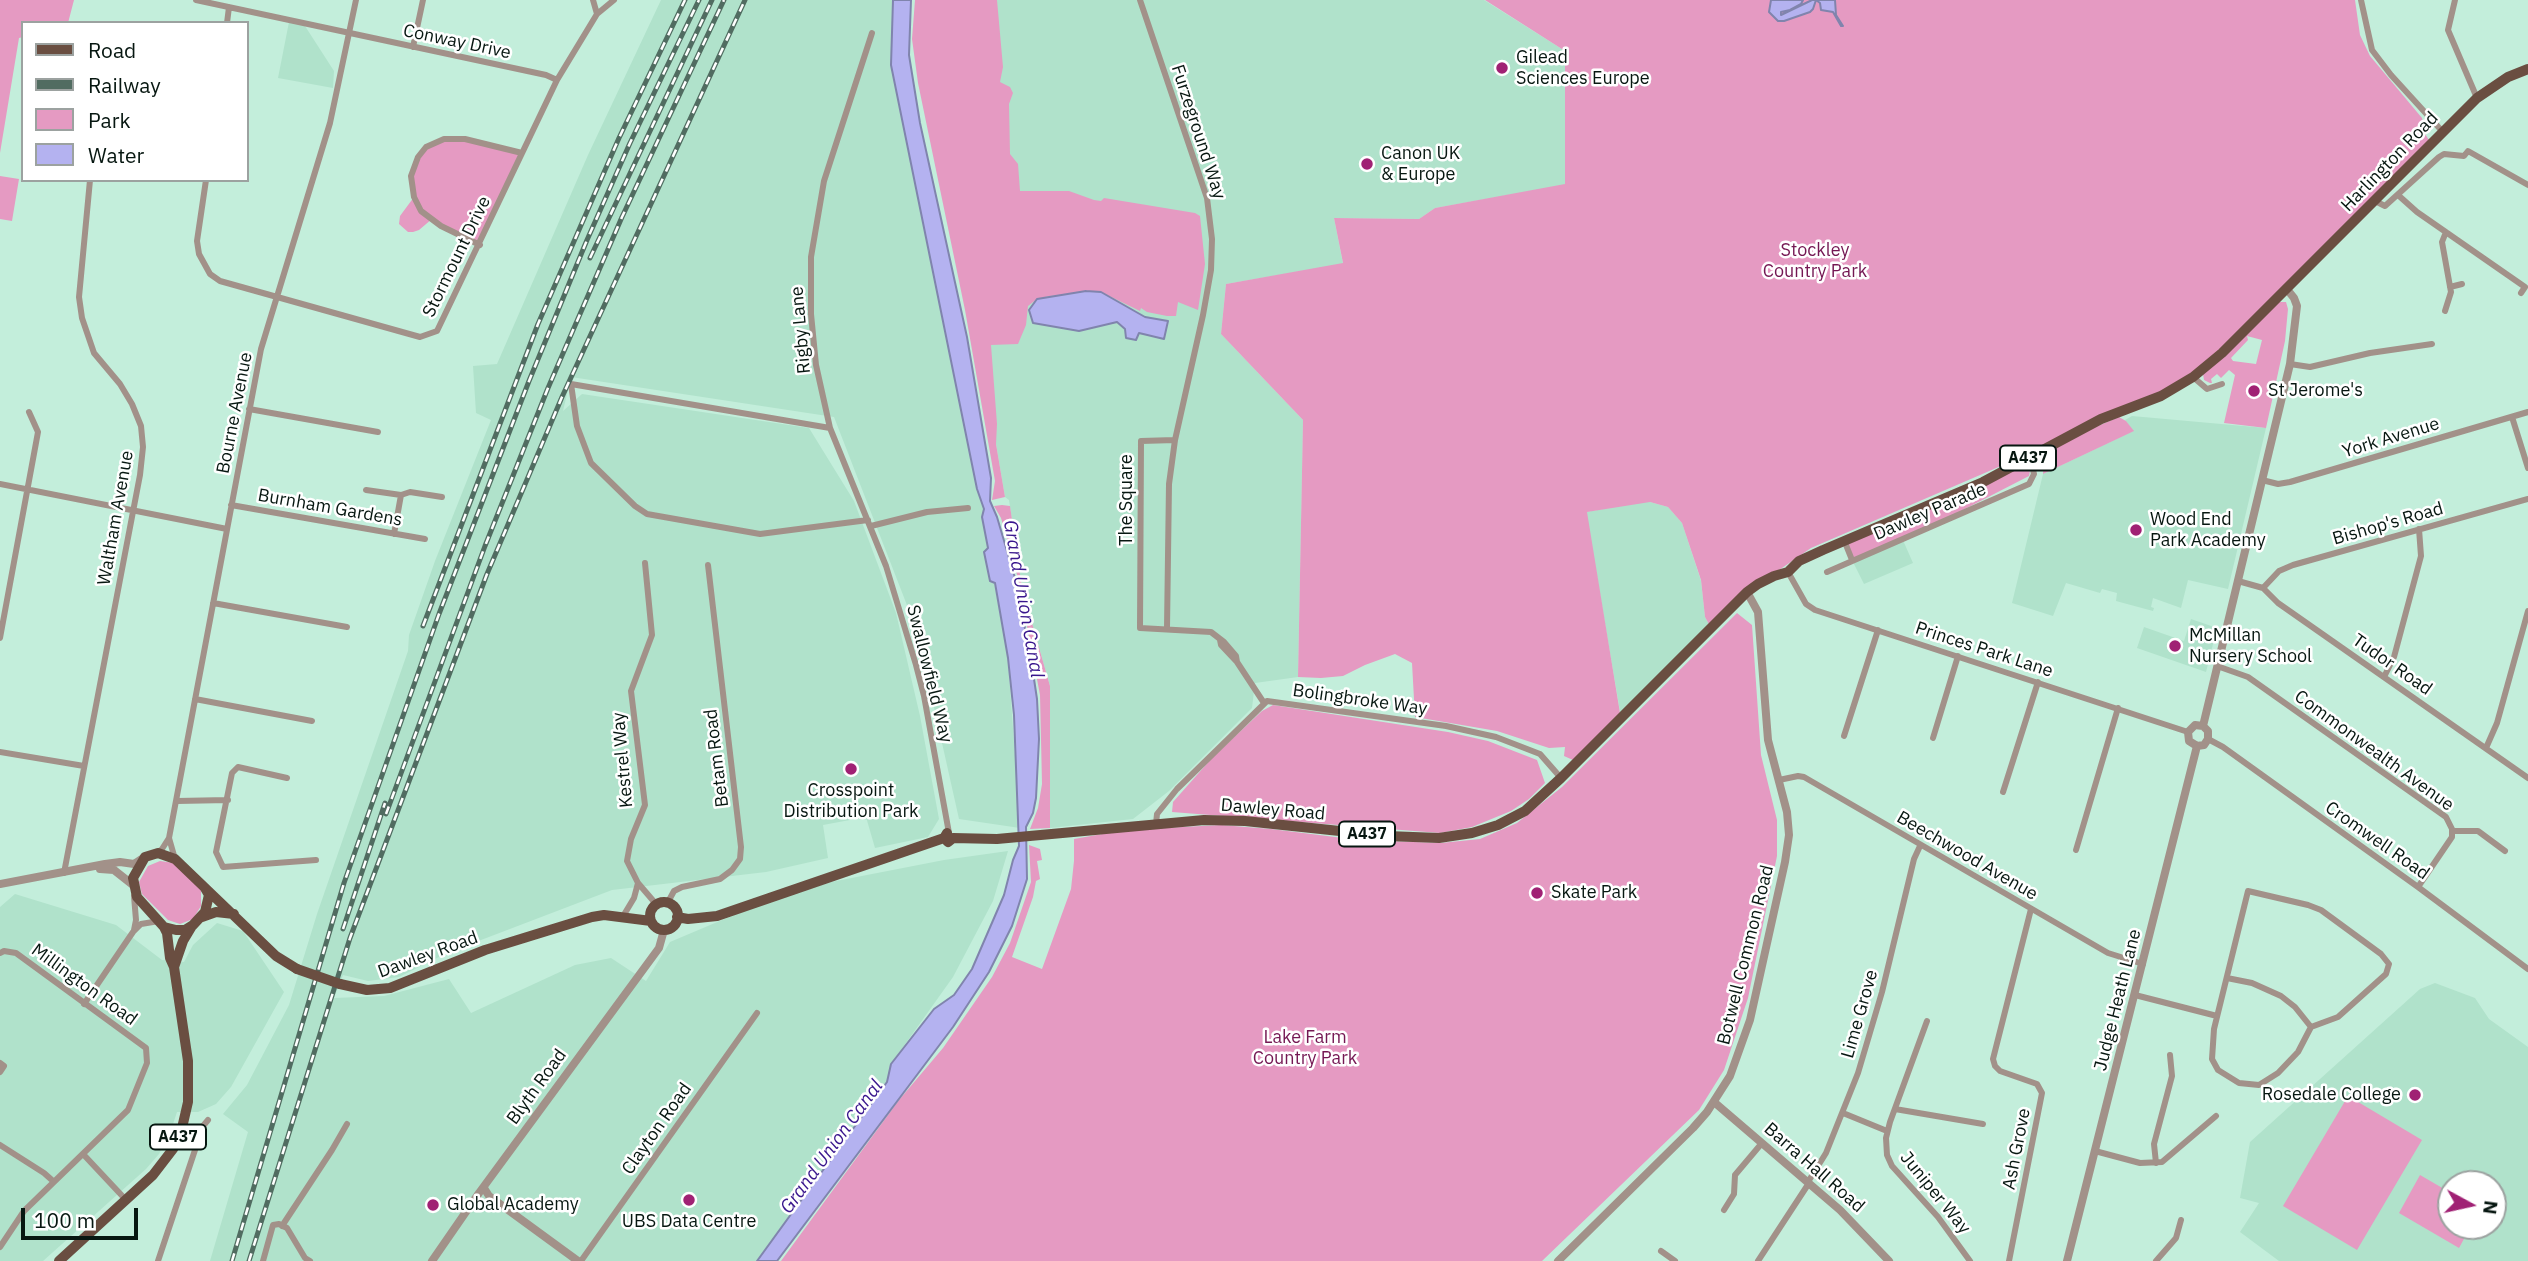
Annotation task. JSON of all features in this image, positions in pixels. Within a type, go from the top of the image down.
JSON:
[{"type":"main road","name":"Harlington Road","points":[[2286,288],[2477,98],[2508,77],[2527,71]]},
{"type":"main road","name":"A437","points":[[1747,592],[1771,577],[1788,572],[1804,559],[1844,540],[1976,485],[2101,419],[2161,396],[2193,377],[2221,353],[2286,288]]},
{"type":"main road","name":"Dawley Road","points":[[677,917],[688,919],[717,916],[949,836],[1012,838],[1204,820],[1245,821],[1387,836],[1438,838],[1472,833],[1498,825],[1525,811],[1747,592]]},
{"type":"main road","name":"Dawley Road","points":[[150,855],[163,853],[175,859],[276,956],[297,969],[367,990],[390,988],[446,964],[572,921],[604,915],[651,921],[654,926],[664,930]]},
{"type":"main road","points":[[134,887],[134,873],[150,855]]},
{"type":"main road","name":"Dawley Road","points":[[134,887],[137,897],[162,924]]},
{"type":"main road","points":[[174,967],[183,941],[208,905],[209,895],[205,888]]},
{"type":"main road","points":[[651,921],[650,915],[656,904],[668,902],[675,908],[677,917],[672,927],[664,930]]},
{"type":"main road","points":[[162,924],[176,930],[185,930],[216,912],[235,914]]},
{"type":"main road","name":"A437","points":[[59,1261],[127,1201],[165,1160],[177,1140],[185,1118],[188,1061],[174,967],[170,958],[167,933],[162,924]]},
{"type":"street","name":"Conway Drive","points":[[196,0],[546,75],[557,80]]},
{"type":"street","name":"Bourne Avenue","points":[[150,855],[162,849],[169,838],[261,349],[330,123],[356,0]]},
{"type":"street","points":[[413,47],[423,0]]},
{"type":"street","points":[[593,0],[597,13],[614,0]]},
{"type":"street","name":"Furzeground Way","points":[[1140,0],[1207,198],[1212,239],[1211,270],[1203,314],[1175,440]]},
{"type":"street","points":[[2361,0],[2372,50],[2442,131]]},
{"type":"street","points":[[2455,0],[2448,30],[2477,98]]},
{"type":"street","points":[[227,21],[229,7]]},
{"type":"street","name":"Stormount Drive","points":[[206,182],[197,241],[204,265],[220,281],[420,337],[437,331],[557,80],[597,13]]},
{"type":"street","name":"Rigby Lane","points":[[869,523],[830,428],[815,357],[811,314],[811,257],[824,181],[872,33]]},
{"type":"street","points":[[480,245],[441,226],[421,211],[414,197],[411,176],[418,157],[426,147],[444,139],[465,139],[522,153]]},
{"type":"street","points":[[2375,201],[2385,206],[2439,157],[2444,154],[2464,156],[2468,151],[2528,185]]},
{"type":"street","name":"Waltham Avenue","points":[[64,873],[141,461],[141,426],[121,384],[89,346],[79,297],[90,182]]},
{"type":"street","points":[[2398,195],[2417,212],[2525,287],[2521,293]]},
{"type":"street","points":[[2445,311],[2450,298],[2442,242],[2446,232]]},
{"type":"street","points":[[2450,286],[2462,284]]},
{"type":"street","points":[[2203,726],[2290,364],[2297,306],[2286,288]]},
{"type":"street","points":[[2290,364],[2319,366],[2370,353],[2422,349],[2432,344]]},
{"type":"street","points":[[2193,377],[2207,389],[2222,384]]},
{"type":"street","points":[[830,428],[571,384],[577,426],[591,463],[646,514],[760,534],[837,524],[869,523],[927,512],[968,508]]},
{"type":"street","points":[[249,409],[378,432]]},
{"type":"street","points":[[0,638],[38,432],[29,412]]},
{"type":"street","name":"York Avenue","points":[[2262,480],[2278,484],[2290,482],[2528,412]]},
{"type":"street","points":[[2512,417],[2528,468]]},
{"type":"street","points":[[1167,628],[1169,484],[1175,440]]},
{"type":"street","name":"The Square","points":[[1175,440],[1141,441],[1140,628],[1207,630],[1220,640],[1225,651],[1237,662],[1265,703]]},
{"type":"street","name":"Dawley Parade","points":[[1827,572],[2029,484],[2034,474],[2030,457]]},
{"type":"street","points":[[0,484],[227,529]]},
{"type":"street","points":[[366,490],[442,497]]},
{"type":"street","points":[[394,534],[401,495]]},
{"type":"street","name":"Bishop's Road","points":[[2263,588],[2285,568],[2528,499]]},
{"type":"street","name":"Burnham Gardens","points":[[231,505],[425,539]]},
{"type":"street","name":"Swallowfield Way","points":[[869,523],[886,566],[924,696],[949,836]]},
{"type":"street","points":[[2384,677],[2394,657],[2421,556],[2419,529]]},
{"type":"street","points":[[1844,540],[1852,560]]},
{"type":"street","name":"Kestrel Way","points":[[645,563],[652,635],[631,691],[645,805],[631,839],[627,861],[638,883],[656,904]]},
{"type":"street","name":"Betam Road","points":[[668,902],[674,891],[682,887],[720,879],[732,870],[740,859],[741,847],[708,565]]},
{"type":"street","name":"Princes Park Lane","points":[[1788,572],[1808,606],[2188,732]]},
{"type":"street","name":"Tudor Road","points":[[2238,580],[2263,588],[2278,603],[2528,778]]},
{"type":"street","name":"Botwell Common Road","points":[[1558,1261],[1693,1128],[1714,1102],[1733,1069],[1750,1020],[1785,862],[1788,820],[1768,740],[1759,620],[1756,606],[1747,592]]},
{"type":"street","points":[[214,603],[347,627]]},
{"type":"street","points":[[2486,748],[2497,723],[2528,611]]},
{"type":"street","points":[[1844,736],[1878,630]]},
{"type":"street","points":[[1933,738],[1958,656]]},
{"type":"street","name":"Commonwealth Avenue","points":[[2217,666],[2248,677],[2446,817],[2453,831],[2450,840],[2418,887]]},
{"type":"street","points":[[2003,792],[2038,682]]},
{"type":"street","points":[[195,699],[312,721]]},
{"type":"street","name":"Bolingbroke Way","points":[[1265,703],[1267,701],[1446,726],[1496,737],[1540,754],[1561,778]]},
{"type":"street","points":[[1156,824],[1157,814],[1174,793],[1206,758],[1265,703]]},
{"type":"street","points":[[2076,850],[2118,708]]},
{"type":"street","points":[[2195,725],[2203,726],[2208,731],[2208,739],[2204,745],[2197,746],[2189,741],[2188,732],[2195,725]]},
{"type":"street","name":"Cromwell Road","points":[[2208,739],[2223,747],[2418,887],[2528,969]]},
{"type":"street","name":"Judge Heath Lane","points":[[2067,1261],[2197,746]]},
{"type":"street","points":[[0,752],[84,766]]},
{"type":"street","points":[[287,778],[238,766],[232,774],[216,852],[223,867],[316,860]]},
{"type":"street","name":"Beechwood Avenue","points":[[1779,780],[1804,777],[2108,953],[2143,964]]},
{"type":"street","points":[[177,800],[228,800]]},
{"type":"street","points":[[2453,831],[2476,830],[2505,851]]},
{"type":"street","name":"Bourne Avenue","points":[[169,838],[175,859]]},
{"type":"street","name":"Lime Grove","points":[[1758,1261],[1822,1161],[1843,1113],[1870,1038],[1914,859],[1920,846]]},
{"type":"street","name":"Dawley Road","points":[[0,884],[120,862],[134,864],[150,855]]},
{"type":"street","name":"Dawley Road","points":[[84,869],[114,870],[134,887]]},
{"type":"street","points":[[622,918],[634,898],[638,883]]},
{"type":"street","points":[[133,932],[136,913],[134,887]]},
{"type":"street","points":[[2248,891],[2321,910],[2381,954],[2389,964],[2386,974],[2338,1017],[2311,1027],[2298,1052],[2267,1082],[2259,1085],[2239,1083],[2218,1070],[2212,1059],[2217,1016],[2227,978],[2248,891]]},
{"type":"street","name":"Ash Grove","points":[[2009,1261],[2042,1090],[2034,1083],[2000,1071],[1994,1063],[1994,1055],[2031,909]]},
{"type":"street","points":[[84,1004],[133,932],[141,924],[162,924]]},
{"type":"street","name":"Blyth Road","points":[[432,1261],[659,948],[664,930]]},
{"type":"street","name":"Millington Road","points":[[0,953],[16,953],[146,1048],[147,1063],[128,1110],[24,1211],[0,1247]]},
{"type":"street","points":[[2227,978],[2252,983],[2281,996],[2295,1007],[2311,1027]]},
{"type":"street","points":[[2135,995],[2217,1016]]},
{"type":"street","name":"Clayton Road","points":[[580,1261],[757,1013]]},
{"type":"street","name":"Juniper Way","points":[[1927,1021],[1887,1131],[1886,1150],[1890,1162],[1938,1217],[1970,1261]]},
{"type":"street","points":[[2156,1163],[2154,1144],[2172,1076],[2170,1055]]},
{"type":"street","points":[[0,1063],[4,1066],[0,1072]]},
{"type":"street","name":"Barra Hall Road","points":[[1714,1102],[1857,1226],[1889,1261]]},
{"type":"street","points":[[1895,1109],[1983,1124]]},
{"type":"street","points":[[1843,1113],[1887,1131]]},
{"type":"street","points":[[2095,1151],[2140,1163],[2156,1163],[2175,1153],[2216,1116]]},
{"type":"street","points":[[158,1261],[203,1123]]},
{"type":"street","points":[[282,1226],[346,1124]]},
{"type":"street","points":[[1724,1210],[1734,1194],[1735,1175],[1762,1143]]},
{"type":"street","points":[[0,1145],[53,1181]]},
{"type":"street","points":[[83,1154],[127,1201]]},
{"type":"street","points":[[484,1188],[489,1196],[580,1261]]},
{"type":"street","points":[[2156,1261],[2176,1238],[2180,1220]]},
{"type":"street","points":[[263,1261],[273,1225],[287,1228],[305,1258],[310,1261]]},
{"type":"street","points":[[1661,1251],[1675,1261]]},
{"type":"shaded area","points":[[661,0],[893,0],[892,22],[903,122],[977,489],[984,509],[982,517],[1008,658],[1020,828],[959,819],[917,631],[834,417],[571,377],[563,411],[582,394],[809,428],[854,501],[896,613],[920,716],[939,819],[928,837],[875,848],[866,817],[823,825],[828,858],[766,872],[612,890],[447,953],[399,977],[368,981],[343,975],[334,998],[384,996],[449,979],[471,1013],[575,965],[611,958],[646,981],[670,942],[748,909],[831,882],[944,860],[1008,851],[993,901],[953,977],[891,1064],[887,1082],[757,1261],[210,1261],[248,1132],[223,1114],[247,1085],[289,1005],[317,914],[408,651],[409,635],[491,420],[476,413],[473,366],[497,364],[588,155]]},
{"type":"shaded area","points":[[921,0],[1484,0],[1565,51],[1565,185],[1435,208],[1419,219],[1334,218],[1343,264],[1226,284],[1221,334],[1303,420],[1298,677],[1255,683],[1252,708],[1169,791],[1133,819],[1050,828],[1050,686],[1022,588]]},
{"type":"shaded area","points":[[289,22],[305,26],[334,71],[333,88],[278,78]]},
{"type":"shaded area","name":"Wood End Park Academy","points":[[2132,416],[2266,428],[2228,589],[2188,580],[2181,608],[2153,598],[2153,611],[2116,601],[2117,593],[2102,589],[2100,593],[2066,583],[2053,616],[2012,603],[2043,474],[2133,431],[2125,420]]},
{"type":"shaded area","points":[[1641,502],[1668,507],[1682,523],[1701,581],[1705,617],[1711,628],[1621,717],[1586,512]]},
{"type":"shaded area","points":[[1902,538],[1913,563],[1864,584],[1852,560]]},
{"type":"shaded area","name":"McMillan Nursery School","points":[[2191,619],[2217,628],[2206,672],[2137,648],[2144,627],[2184,641]]},
{"type":"shaded area","points":[[15,894],[116,925],[162,960],[184,962],[193,945],[217,923],[243,931],[284,992],[231,1087],[216,1104],[198,1112],[177,1112],[159,1154],[146,1169],[43,1261],[0,1261],[0,907]]},
{"type":"shaded area","name":"Rosedale College","points":[[2435,983],[2475,998],[2489,1019],[2528,1047],[2528,1261],[2279,1261],[2240,1232],[2259,1203],[2240,1198],[2250,1142],[2420,989]]},
{"type":"green space","points":[[0,0],[74,0],[69,21],[21,21],[21,38],[0,153]]},
{"type":"green space","points":[[915,0],[997,0],[1003,67],[1000,82],[1010,87],[1013,93],[1009,104],[1010,154],[1018,164],[1020,191],[1069,191],[1094,200],[1101,201],[1104,198],[1200,216],[1205,264],[1198,310],[1178,302],[1176,316],[1167,316],[1141,308],[1140,311],[1101,292],[1050,296],[1037,299],[1028,306],[1026,325],[1018,344],[991,345],[996,444],[1005,497],[992,500],[995,481],[965,310],[918,83],[912,39]]},
{"type":"green space","name":"Stockley Country Park","points":[[1485,0],[2355,0],[2360,35],[2370,56],[2422,118],[2425,134],[2431,143],[2193,377],[2031,453],[1811,548],[1747,592],[1711,628],[1705,617],[1701,580],[1682,523],[1668,507],[1650,502],[1587,512],[1620,713],[1573,760],[1564,756],[1565,747],[1549,748],[1497,731],[1415,717],[1412,663],[1395,654],[1343,676],[1298,677],[1303,420],[1221,334],[1226,284],[1343,263],[1334,218],[1419,219],[1435,208],[1565,184],[1565,51]]},
{"type":"green space","points":[[444,139],[465,139],[522,153],[480,245],[432,219],[413,232],[408,232],[399,224],[400,216],[414,197],[411,176],[426,147]]},
{"type":"green space","points":[[0,176],[19,179],[12,221],[0,219]]},
{"type":"green space","points":[[2279,302],[2286,302],[2288,309],[2285,341],[2266,428],[2224,423],[2235,375],[2229,370],[2221,378],[2217,374],[2210,383],[2204,380],[2203,374]],"holes":[[[2247,336],[2262,340],[2256,364],[2233,361],[2231,358],[2248,340]]]},
{"type":"green space","points":[[2119,417],[2134,431],[2043,474],[2044,453]]},
{"type":"green space","points":[[2026,463],[2029,476],[1928,528],[1852,560],[1844,540]]},
{"type":"green space","points":[[994,506],[1010,506],[1022,588],[1050,686],[1050,828],[1030,829],[1038,808],[1042,784],[1040,695],[1018,578],[1001,518]]},
{"type":"green space","name":"Lake Farm Country Park","points":[[1737,613],[1752,625],[1761,755],[1777,820],[1777,856],[1748,998],[1724,1070],[1699,1110],[1542,1261],[781,1261],[899,1100],[943,1048],[992,977],[1010,943],[1031,882],[1029,845],[1040,849],[1042,860],[1037,861],[1040,879],[1036,881],[1012,957],[1042,969],[1071,889],[1074,839],[1125,830],[1221,825],[1359,840],[1441,843],[1480,839],[1517,823],[1562,787]]},
{"type":"green space","points":[[1273,705],[1448,732],[1488,741],[1537,760],[1545,783],[1529,799],[1511,811],[1472,827],[1440,833],[1172,812],[1173,802],[1212,758],[1262,711]]},
{"type":"green space","points":[[160,861],[174,863],[201,890],[201,906],[193,919],[180,924],[168,920],[142,894],[139,882],[148,866]]},
{"type":"green space","points":[[2348,1096],[2422,1140],[2357,1250],[2283,1206]]},
{"type":"green space","points":[[2420,1175],[2437,1185],[2437,1235],[2399,1213]]},
{"type":"green space","points":[[2445,1240],[2463,1240],[2459,1248]]},
{"type":"water","points":[[893,0],[911,0],[909,55],[920,123],[967,337],[991,478],[990,501],[1015,578],[1031,659],[1039,739],[1036,798],[1026,827],[1027,879],[1012,926],[989,972],[953,1027],[777,1261],[757,1261],[887,1082],[891,1064],[934,1009],[954,995],[972,969],[1004,895],[1019,846],[1014,715],[1008,658],[995,583],[990,581],[984,552],[988,548],[982,517],[984,509],[977,489],[891,65]]},
{"type":"water","points":[[1771,0],[1803,0],[1790,10],[1781,12],[1781,15],[1816,0],[1810,12],[1778,21],[1769,12]]},
{"type":"water","points":[[1816,0],[1835,0],[1836,15],[1843,26],[1833,12],[1821,10],[1820,3]]},
{"type":"water","points":[[1086,291],[1101,292],[1145,317],[1168,321],[1164,339],[1139,333],[1136,340],[1126,338],[1125,329],[1117,322],[1079,331],[1033,323],[1029,310],[1037,299]]},
{"type":"railway","points":[[423,626],[538,324],[619,138],[685,0]]},
{"type":"railway","points":[[232,1261],[344,883],[439,614],[587,240],[699,0]]},
{"type":"railway","points":[[590,258],[712,0]]},
{"type":"railway","points":[[386,814],[485,546],[548,388],[622,217],[724,0]]},
{"type":"railway","points":[[249,1261],[350,938],[487,574],[562,397],[745,0]]},
{"type":"railway","points":[[343,929],[385,803]]},
{"type":"place","name":"Gilead Sciences Europe","points":[[1502,68]]},
{"type":"place","name":"Canon UK & Europe","points":[[1367,164]]},
{"type":"place","name":"St Jerome's","points":[[2254,391]]},
{"type":"place","name":"Wood End Park Academy","points":[[2136,530]]},
{"type":"place","name":"McMillan Nursery School","points":[[2175,646]]},
{"type":"place","name":"Crosspoint Distribution Park","points":[[851,769]]},
{"type":"place","name":"Skate Park","points":[[1537,893]]},
{"type":"place","name":"Rosedale College","points":[[2415,1095]]},
{"type":"place","name":"UBS Data Centre","points":[[689,1200]]},
{"type":"place","name":"Global Academy","points":[[433,1205]]},
{"type":"water label","name":"Grand Union Canal","points":[[1023,599]]},
{"type":"water label","name":"Grand Union Canal","points":[[832,1147]]}]
